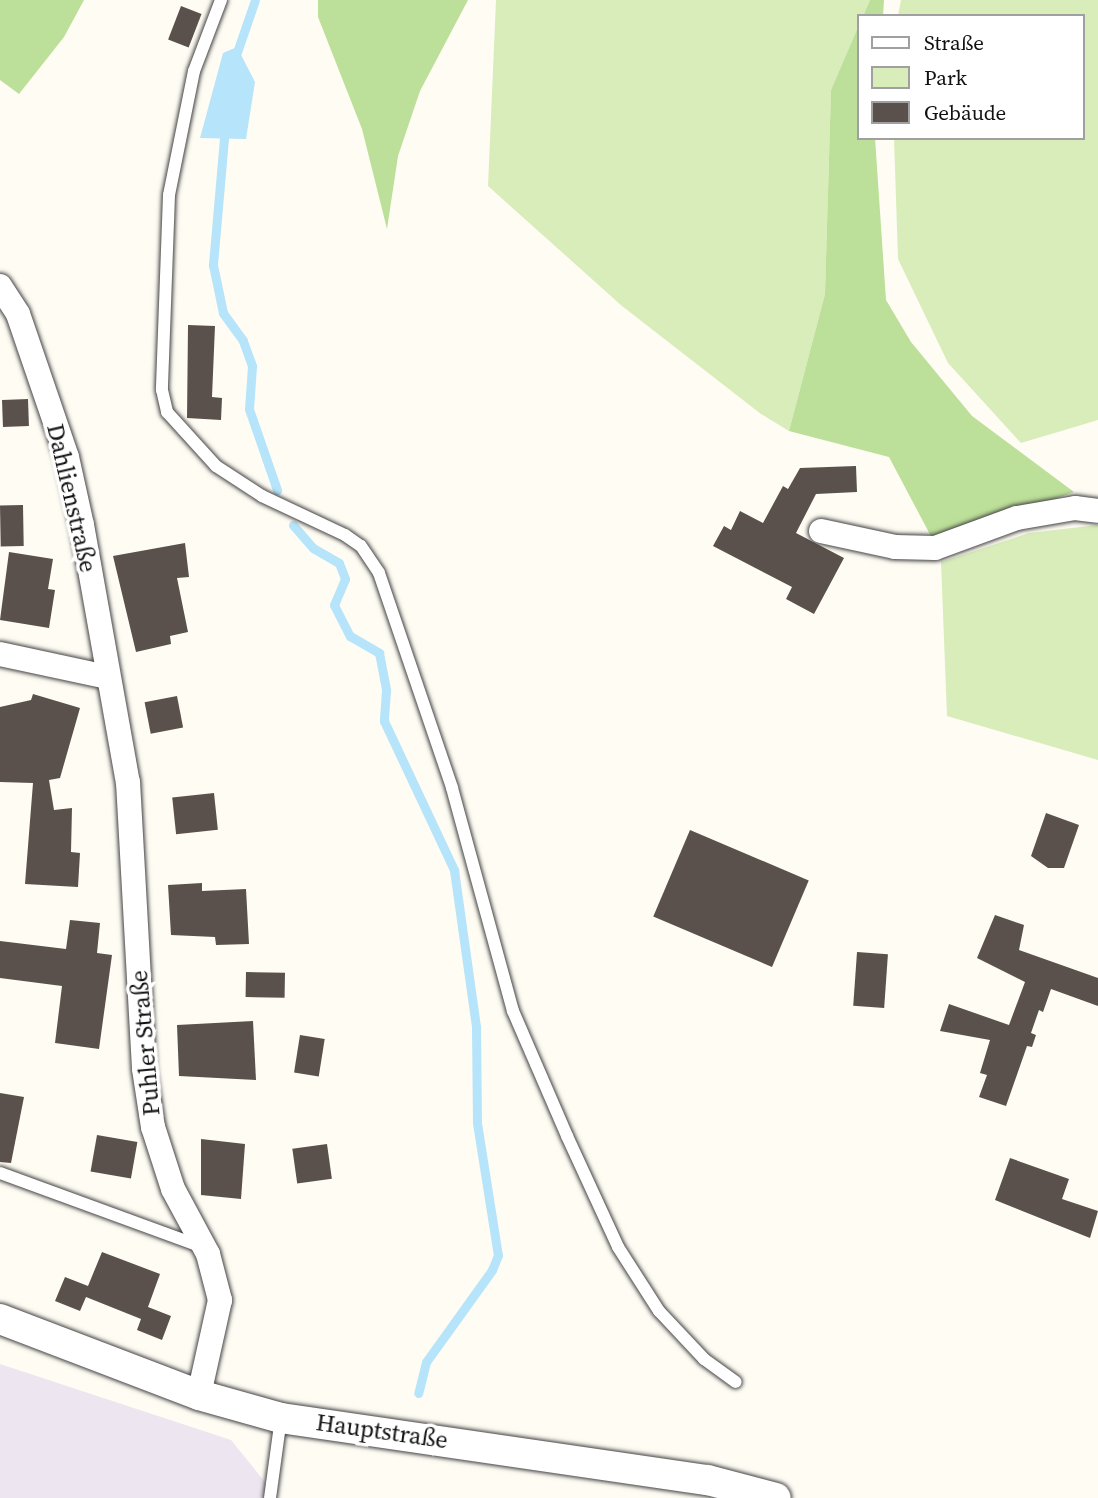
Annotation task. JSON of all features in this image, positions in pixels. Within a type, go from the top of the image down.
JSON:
[{"type":"street","name":"Dahlienstraße","points":[[0,286],[18,314],[68,457],[107,677]]},
{"type":"street","points":[[821,531],[895,547],[934,548],[1017,518],[1075,508],[1098,511]]},
{"type":"street","points":[[0,654],[107,677]]},
{"type":"street","name":"Puhler Straße","points":[[107,677],[128,782],[144,1069],[153,1127],[173,1189],[206,1249],[220,1300],[199,1395]]},
{"type":"street","name":"Hauptstraße","points":[[0,1319],[199,1395],[281,1418],[708,1480],[776,1498]]},
{"type":"lane","points":[[221,0],[194,71],[169,195],[162,390],[167,412],[216,466],[262,496],[345,535],[361,546],[379,573],[452,788],[513,1011],[567,1136],[618,1247],[659,1311],[704,1359],[736,1382]]},
{"type":"lane","points":[[0,1173],[206,1249]]},
{"type":"lane","points":[[270,1498],[281,1418]]},
{"type":"shaded area","points":[[0,1364],[231,1440],[278,1498],[0,1498]]},
{"type":"green space","points":[[0,0],[84,0],[64,37],[19,94],[0,80]]},
{"type":"green space","points":[[318,0],[468,0],[420,91],[398,156],[387,229],[362,129],[318,17]]},
{"type":"green space","points":[[496,0],[870,0],[864,14],[856,14],[856,32],[831,90],[825,294],[789,431],[761,414],[622,306],[488,186]]},
{"type":"green space","points":[[870,0],[884,0],[883,14],[864,14]]},
{"type":"green space","points":[[901,0],[1098,0],[1098,420],[1021,443],[948,363],[898,259],[894,140],[1084,140],[1084,14],[898,14]]},
{"type":"green space","points":[[856,32],[856,140],[875,140],[886,300],[911,342],[972,416],[1074,492],[934,542],[889,457],[789,431],[825,294],[831,90]]},
{"type":"green space","points":[[1098,525],[1098,760],[947,716],[941,562],[1029,533]]},
{"type":"water","points":[[237,47],[255,82],[246,139],[200,138],[223,53]]},
{"type":"building","points":[[181,6],[202,14],[189,47],[168,40]]},
{"type":"building","points":[[188,325],[215,326],[212,397],[222,398],[221,420],[187,418]]},
{"type":"building","points":[[28,399],[29,426],[3,427],[2,400]]},
{"type":"building","points":[[856,466],[857,492],[816,494],[796,533],[844,558],[814,614],[786,599],[792,587],[713,546],[724,526],[731,530],[740,511],[763,523],[783,486],[788,489],[800,468]]},
{"type":"building","points":[[0,505],[23,505],[24,546],[1,546]]},
{"type":"building","points":[[185,543],[189,577],[177,578],[188,632],[170,636],[171,644],[136,652],[113,556]]},
{"type":"building","points":[[9,552],[53,559],[48,589],[55,590],[49,628],[0,620]]},
{"type":"building","points":[[33,694],[80,708],[60,778],[49,780],[54,810],[72,808],[71,852],[80,853],[78,887],[25,884],[33,783],[0,782],[0,707],[31,700]]},
{"type":"building","points":[[177,696],[183,727],[151,734],[145,702]]},
{"type":"building","points":[[214,793],[218,830],[176,834],[172,797]]},
{"type":"building","points":[[1046,813],[1079,825],[1064,868],[1048,868],[1031,856]]},
{"type":"building","points":[[690,830],[809,880],[772,967],[653,917]]},
{"type":"building","points":[[202,883],[202,891],[246,889],[249,944],[216,945],[215,937],[171,935],[168,885]]},
{"type":"building","points":[[995,915],[1024,925],[1019,950],[1098,978],[1098,1006],[1051,989],[1043,1012],[1039,1010],[1031,1033],[1036,1035],[1032,1047],[1027,1046],[1006,1106],[979,1097],[987,1075],[980,1073],[990,1040],[940,1031],[949,1004],[1009,1025],[1025,982],[977,958]]},
{"type":"building","points":[[70,920],[100,923],[97,953],[112,955],[99,1049],[55,1043],[62,986],[0,978],[0,941],[66,949]]},
{"type":"building","points":[[857,952],[888,954],[884,1008],[853,1006]]},
{"type":"building","points":[[246,972],[285,973],[285,998],[246,997]]},
{"type":"building","points":[[253,1021],[256,1080],[179,1076],[177,1025]]},
{"type":"building","points":[[300,1035],[325,1039],[319,1076],[294,1073]]},
{"type":"building","points":[[0,1093],[24,1097],[11,1163],[0,1162]]},
{"type":"building","points":[[97,1135],[137,1142],[131,1179],[91,1171]]},
{"type":"building","points":[[201,1139],[245,1144],[241,1199],[201,1195]]},
{"type":"building","points":[[327,1144],[332,1179],[297,1184],[292,1149]]},
{"type":"building","points":[[1010,1158],[1069,1179],[1062,1199],[1098,1211],[1090,1238],[995,1200]]},
{"type":"building","points":[[102,1252],[160,1274],[148,1307],[171,1316],[162,1340],[137,1330],[141,1319],[86,1297],[80,1311],[55,1301],[65,1277],[88,1286]]},
{"type":"waterway","points":[[235,58],[255,0]]},
{"type":"waterway","points":[[225,127],[213,265],[223,313],[243,341],[252,366],[249,409],[277,490]]},
{"type":"waterway","points":[[293,525],[313,548],[339,563],[345,579],[334,605],[350,636],[379,653],[386,690],[384,721],[454,870],[476,1027],[477,1123],[498,1255],[492,1270],[426,1362],[418,1393]]}]
